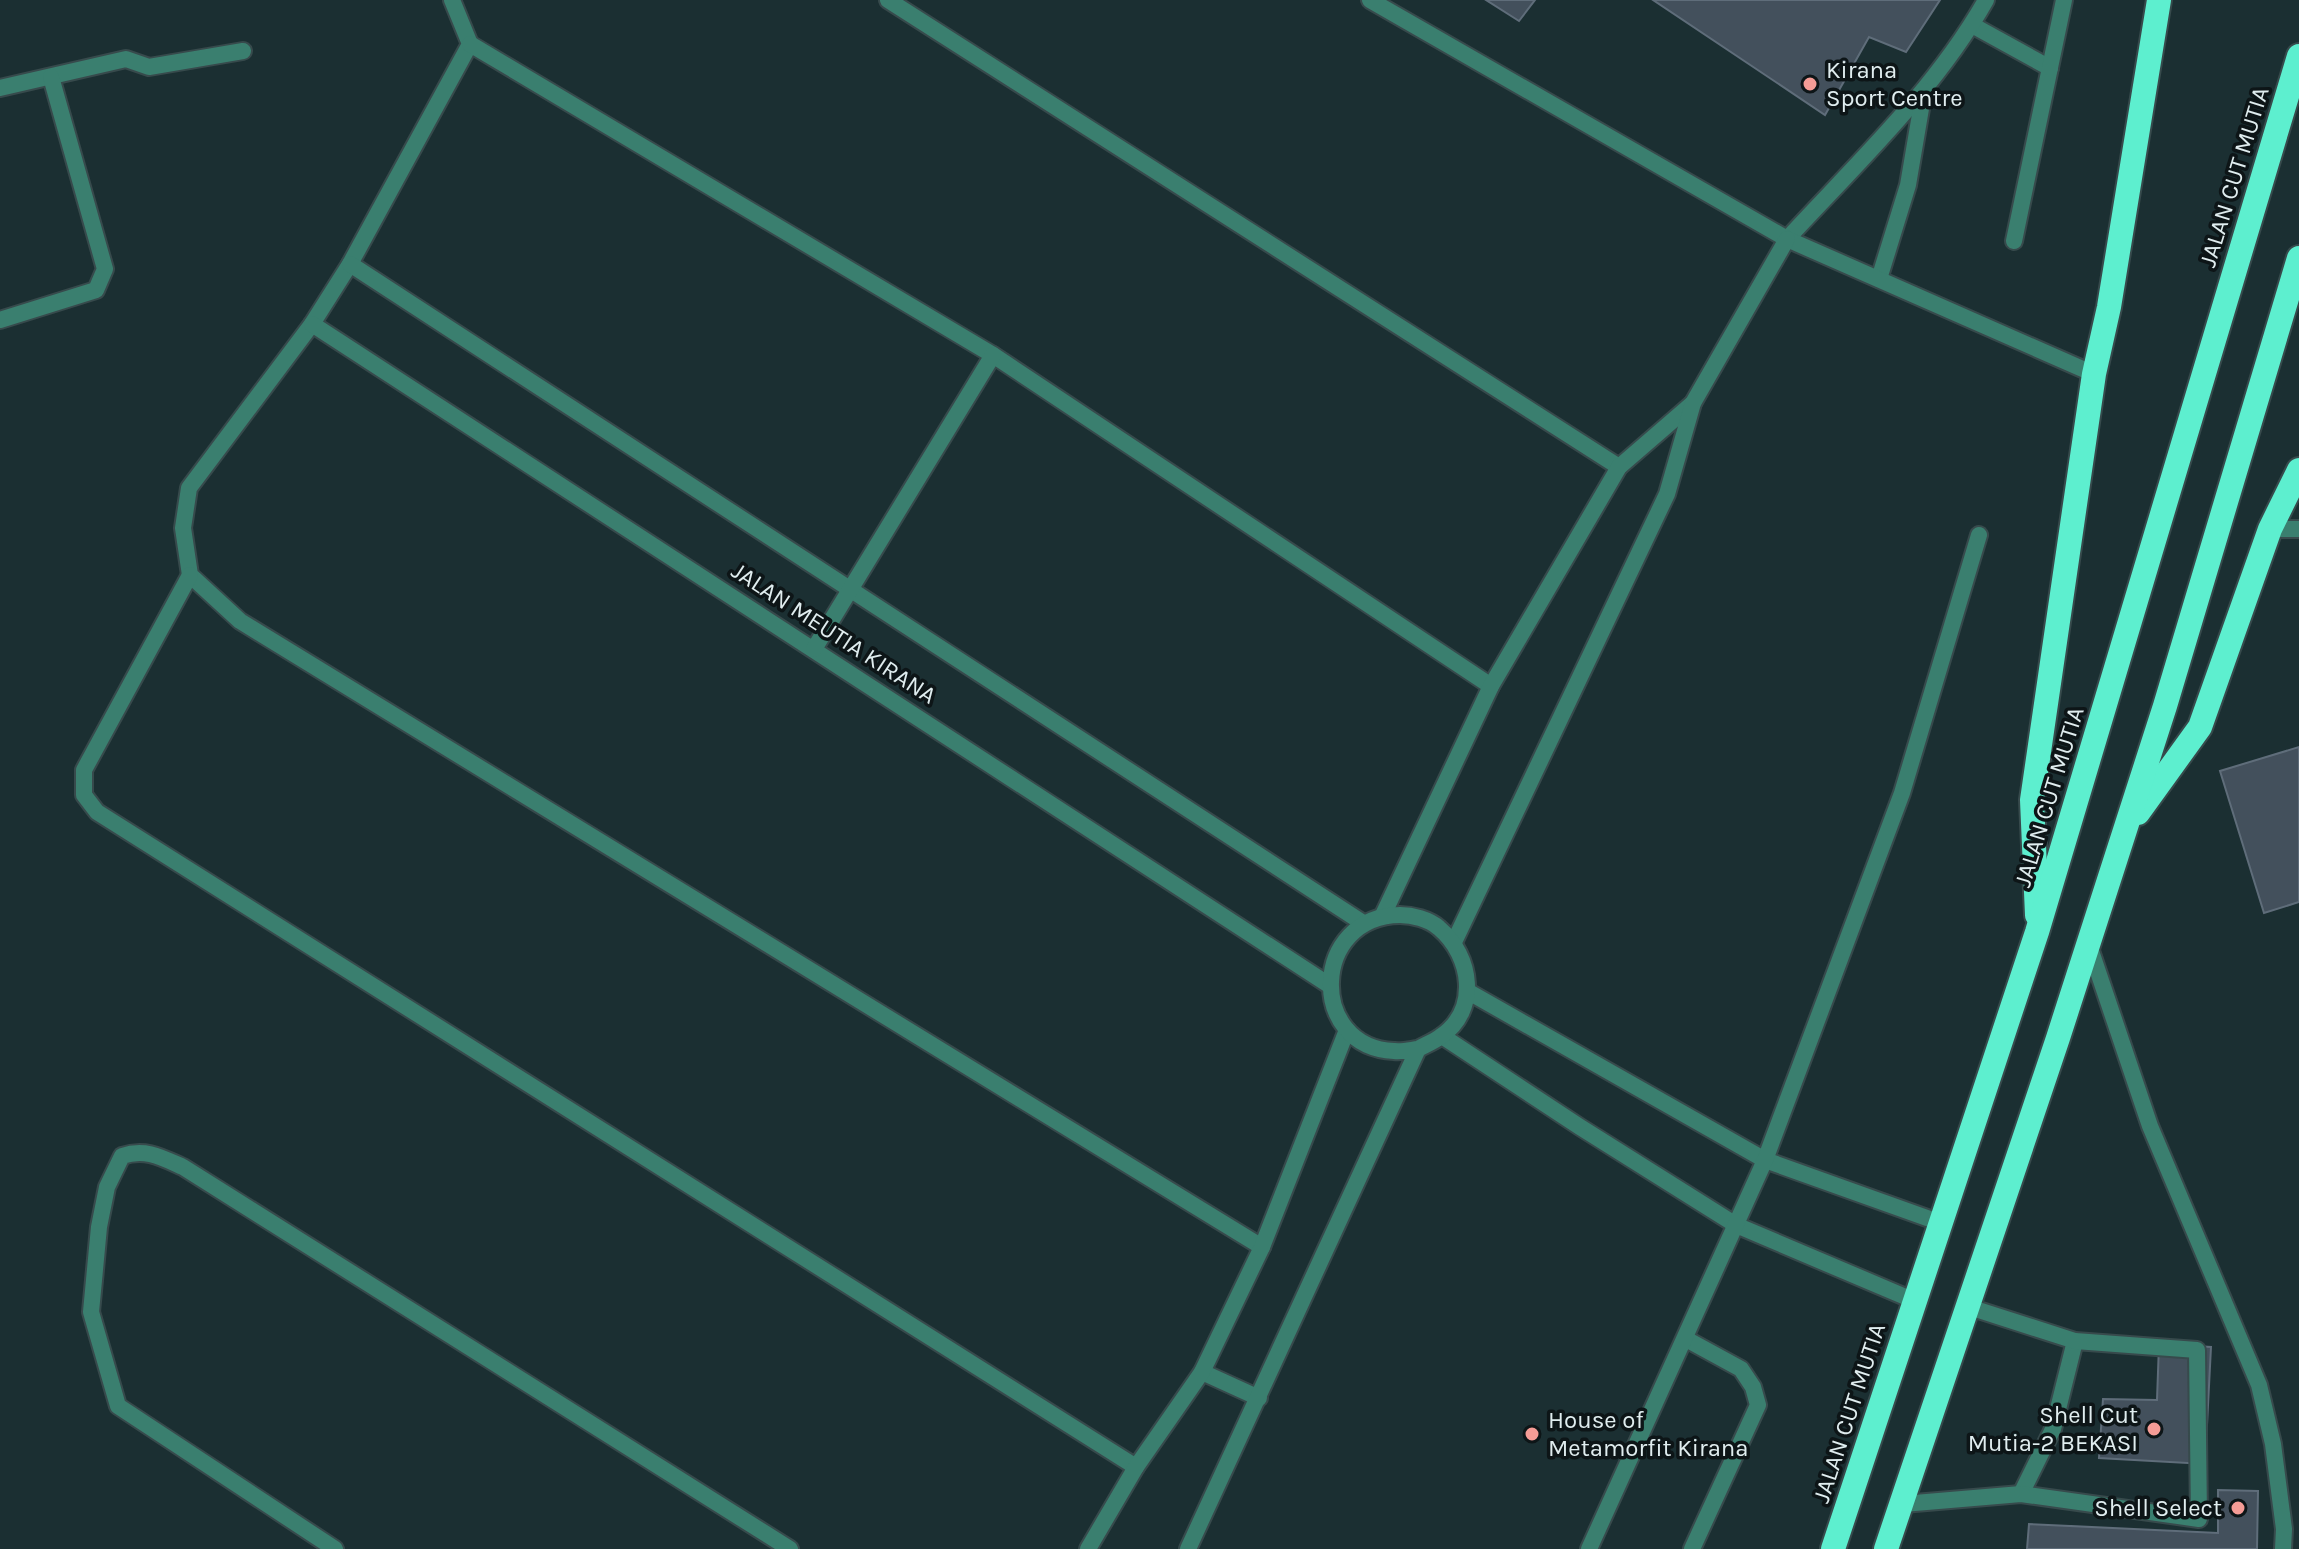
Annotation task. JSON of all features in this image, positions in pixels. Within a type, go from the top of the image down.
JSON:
[{"type":"highway","points":[[2037,932],[2032,800],[2094,374],[2109,307],[2159,0]]},
{"type":"highway","name":"JALAN CUT MUTIA","points":[[1833,1549],[2037,932],[2299,56]]},
{"type":"highway","points":[[1886,1549],[2125,831],[2299,258]]},
{"type":"highway","points":[[2125,831],[2200,727],[2270,529],[2299,470]]},
{"type":"street","points":[[452,0],[470,44],[993,355],[1491,686]]},
{"type":"street","points":[[888,0],[1619,467]]},
{"type":"street","points":[[1370,0],[1787,239],[2094,374]]},
{"type":"street","points":[[1454,942],[1667,494],[1693,403],[1787,239],[1924,91],[1972,25],[1986,0]]},
{"type":"street","points":[[2014,241],[2064,0]]},
{"type":"street","points":[[1972,25],[2050,68]]},
{"type":"street","points":[[470,44],[350,264],[312,324],[189,488],[183,528],[190,575],[84,770],[84,795],[97,812],[1136,1467]]},
{"type":"street","points":[[0,88],[126,59],[149,67],[243,51]]},
{"type":"street","points":[[0,320],[96,290],[105,269],[51,77]]},
{"type":"street","points":[[1879,279],[1908,185],[1924,91]]},
{"type":"street","name":"JALAN MEUTIA KIRANA","points":[[350,264],[1363,923]]},
{"type":"street","name":"JALAN MEUTIA KIRANA","points":[[312,324],[1329,985]]},
{"type":"street","points":[[814,649],[993,355]]},
{"type":"street","points":[[1383,915],[1491,686],[1619,467],[1693,403]]},
{"type":"street","points":[[2270,529],[2299,529]]},
{"type":"street","points":[[1589,1549],[1765,1160],[1902,793],[1979,535]]},
{"type":"street","points":[[190,575],[240,621],[1262,1247]]},
{"type":"street","points":[[1383,915],[1410,915],[1435,924],[1454,942],[1466,966],[1467,991],[1458,1017],[1442,1036],[1418,1049],[1393,1051],[1368,1045],[1347,1030],[1334,1009],[1329,985],[1337,949],[1363,923],[1383,915]]},
{"type":"street","points":[[2088,943],[2150,1126],[2259,1385],[2273,1444],[2284,1529],[2283,1549]]},
{"type":"street","points":[[1467,991],[1765,1160],[1941,1223]]},
{"type":"street","points":[[1088,1549],[1136,1467],[1202,1372],[1262,1247],[1347,1030]]},
{"type":"street","points":[[1442,1036],[1736,1225],[1915,1301]]},
{"type":"street","points":[[1188,1549],[1418,1049]]},
{"type":"street","points":[[335,1549],[118,1406],[91,1312],[107,1187],[122,1156],[139,1150],[183,1167],[790,1549]]},
{"type":"street","points":[[1903,1504],[2021,1494],[2199,1519],[2197,1350],[2075,1341],[1966,1306]]},
{"type":"street","points":[[1686,1339],[1741,1369],[1753,1387],[1758,1405],[1692,1549]]},
{"type":"street","points":[[2021,1494],[2053,1429],[2075,1341]]},
{"type":"street","points":[[1202,1372],[1259,1398]]},
{"type":"building","points":[[1486,0],[1535,0],[1519,21]]},
{"type":"building","name":"Kirana Sport Centre","points":[[1653,0],[1940,0],[1906,52],[1869,37],[1825,115]]},
{"type":"building","points":[[2299,747],[2299,902],[2264,913],[2220,771]]},
{"type":"building","name":"Shell Cut Mutia-2 BEKASI","points":[[2159,1344],[2211,1347],[2205,1464],[2099,1458],[2103,1399],[2157,1400]]},
{"type":"building","name":"Shell Select","points":[[2218,1490],[2258,1491],[2257,1549],[2027,1549],[2029,1524],[2218,1533]]},
{"type":"place","name":"Kirana Sport Centre","points":[[1810,84]]},
{"type":"place","name":"Shell Cut Mutia-2 BEKASI","points":[[2154,1429]]},
{"type":"place","name":"House of Metamorfit Kirana","points":[[1532,1434]]},
{"type":"place","name":"Shell Select","points":[[2238,1508]]}]
